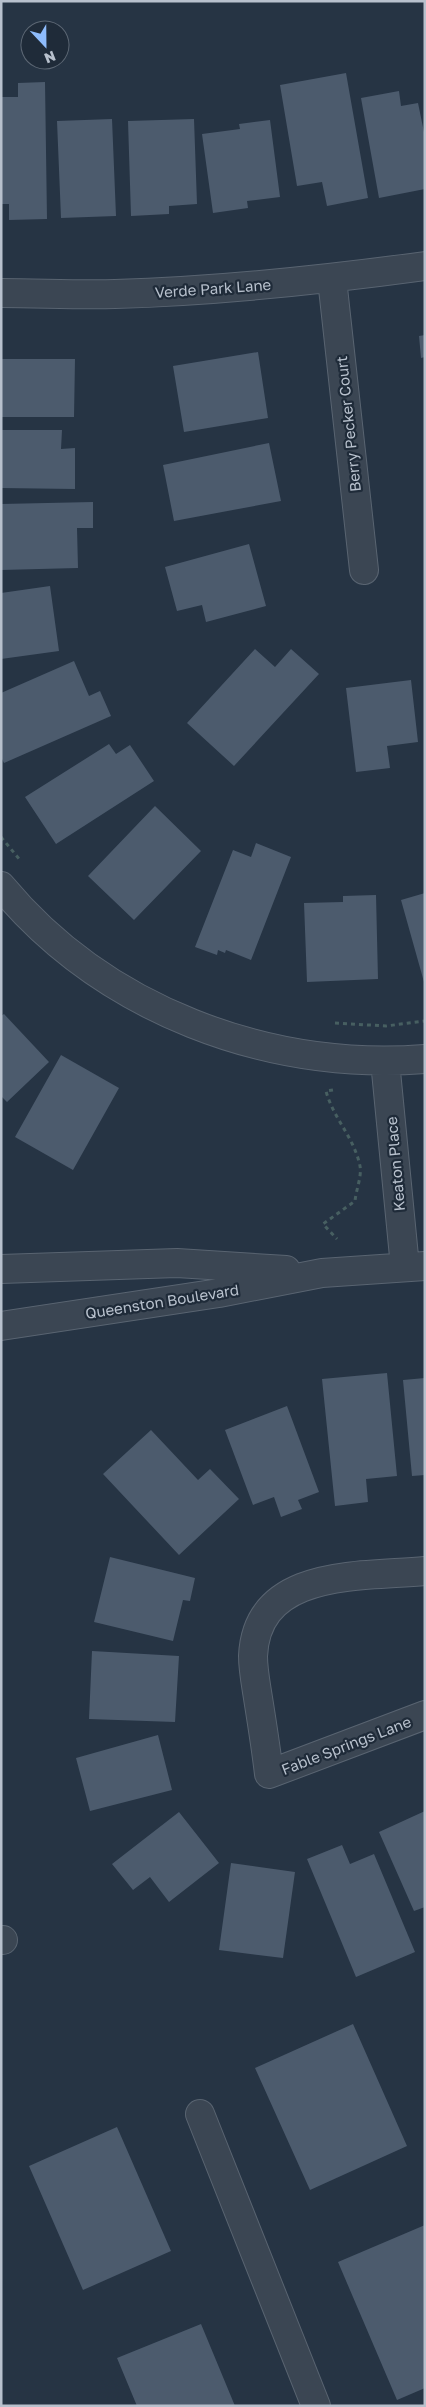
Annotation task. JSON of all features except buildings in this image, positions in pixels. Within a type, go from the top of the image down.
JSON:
[{"type":"street","name":"Verde Park Lane","points":[[1,293],[114,294],[332,279],[425,266]]},
{"type":"street","name":"Berry Pecker Court","points":[[332,279],[364,570]]},
{"type":"street","points":[[1,886],[23,913],[74,956],[136,998],[198,1027],[265,1047],[320,1058],[386,1061],[424,1060]]},
{"type":"street","name":"Keaton Place","points":[[386,1061],[415,1267]]},
{"type":"street","name":"Queenston Boulevard","points":[[1,1269],[177,1263],[322,1273]]},
{"type":"street","name":"Queenston Boulevard","points":[[1,1326],[219,1293],[322,1273],[415,1267]]},
{"type":"street","name":"Fable Springs Lane","points":[[425,1571],[327,1580],[302,1586],[282,1597],[265,1614],[257,1636],[253,1656],[269,1774],[425,1715]]},
{"type":"street","points":[[200,2114],[316,2406]]},
{"type":"path","points":[[1,837],[26,866]]},
{"type":"path","points":[[328,1023],[386,1026],[425,1021]]},
{"type":"path","points":[[323,1224],[355,1201],[360,1167],[350,1136],[330,1108],[326,1091]]}]
